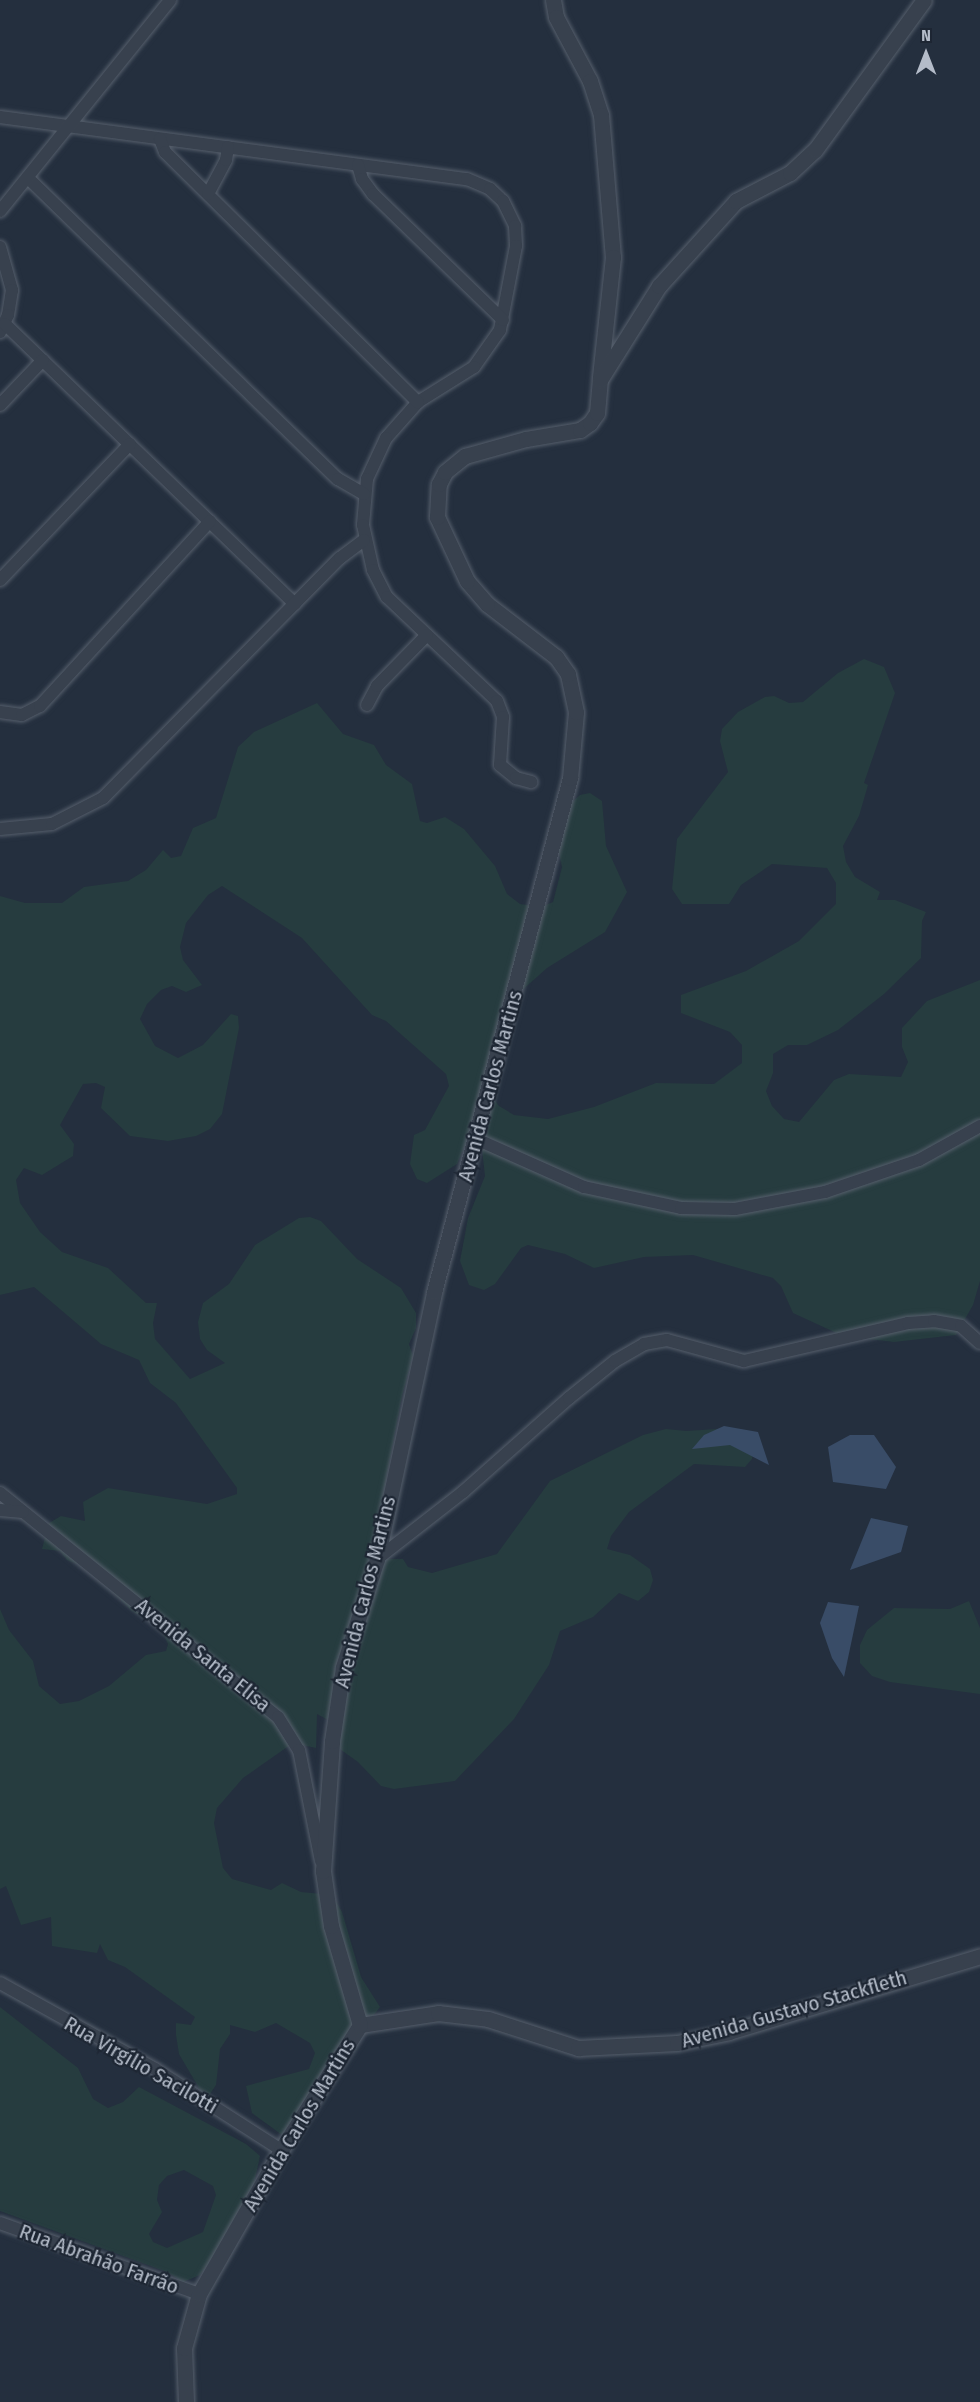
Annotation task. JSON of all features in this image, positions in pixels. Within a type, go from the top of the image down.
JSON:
[{"type":"street","points":[[0,211],[71,127],[170,0]]},
{"type":"street","points":[[553,0],[556,17],[590,81],[601,115],[613,258],[600,380]]},
{"type":"street","name":"Avenida Carlos Martins","points":[[186,2402],[184,2348],[199,2294],[281,2150],[360,2025],[331,1926],[323,1871],[332,1742],[343,1667],[377,1559],[408,1402],[570,778],[575,699],[568,674],[556,657],[487,604],[467,581],[437,517],[437,491],[445,472],[465,456],[526,439],[580,430],[590,423],[597,413],[600,380],[659,286],[736,201],[790,173],[814,150],[924,0]]},
{"type":"street","points":[[0,117],[467,179],[497,195],[512,217],[516,236],[503,320],[490,349],[474,367],[418,402],[386,438],[372,465],[364,494],[364,540],[373,570],[387,597],[497,701],[502,717],[500,765],[516,778],[531,782]]},
{"type":"street","points":[[160,139],[165,152],[418,402]]},
{"type":"street","points":[[208,194],[226,160],[228,147]]},
{"type":"street","points":[[358,165],[369,190],[503,320]]},
{"type":"street","points":[[28,178],[338,479],[364,494]]},
{"type":"street","points":[[0,247],[12,290],[3,328],[43,360],[295,604]]},
{"type":"street","points":[[0,405],[43,360]]},
{"type":"street","points":[[0,580],[130,444]]},
{"type":"street","points":[[0,712],[22,715],[39,706],[210,521]]},
{"type":"street","points":[[0,829],[52,824],[103,798],[340,558],[364,540]]},
{"type":"street","points":[[367,705],[377,686],[427,634]]},
{"type":"street","points":[[476,1139],[584,1187],[681,1208],[735,1209],[846,1185],[919,1160],[980,1126]]},
{"type":"street","points":[[377,1559],[463,1492],[578,1390],[615,1361],[644,1344],[667,1340],[744,1361],[908,1323],[934,1321],[962,1326],[980,1343]]},
{"type":"street","name":"Avenida Santa Elisa","points":[[0,1493],[263,1702],[284,1724],[299,1750],[323,1871]]},
{"type":"street","points":[[0,1510],[23,1512]]},
{"type":"street","name":"Avenida Gustavo Stackfleth","points":[[360,2025],[438,2013],[488,2019],[579,2048],[677,2043],[729,2032],[980,1956]]},
{"type":"street","name":"Rua Virgílio Sacilotti","points":[[0,1983],[155,2069],[281,2150]]},
{"type":"street","name":"Rua Abrahão Farrão","points":[[0,2223],[199,2294]]},
{"type":"green space","points":[[864,659],[884,667],[895,693],[864,783],[868,785],[859,816],[843,846],[846,862],[855,877],[880,892],[877,900],[895,900],[926,912],[922,921],[921,958],[884,994],[838,1030],[807,1045],[788,1045],[773,1054],[773,1073],[766,1091],[772,1106],[784,1119],[799,1122],[834,1080],[849,1074],[901,1077],[908,1062],[902,1047],[902,1028],[927,1001],[980,980],[980,1281],[973,1305],[956,1335],[894,1342],[843,1336],[793,1313],[781,1286],[773,1278],[693,1255],[644,1257],[594,1268],[565,1254],[528,1245],[521,1248],[495,1284],[484,1290],[469,1285],[460,1261],[468,1218],[485,1176],[481,1140],[470,1134],[457,1164],[427,1183],[417,1179],[410,1164],[414,1135],[425,1130],[449,1086],[446,1074],[386,1021],[372,1015],[302,938],[222,886],[208,895],[186,923],[180,947],[183,960],[202,985],[186,992],[172,986],[161,990],[147,1004],[140,1019],[155,1046],[178,1058],[203,1045],[231,1014],[238,1016],[239,1028],[222,1114],[210,1129],[196,1136],[168,1141],[130,1136],[101,1108],[105,1087],[96,1083],[83,1084],[60,1125],[74,1144],[73,1156],[42,1175],[24,1168],[16,1180],[20,1203],[40,1232],[62,1252],[108,1268],[146,1303],[157,1303],[153,1323],[155,1339],[190,1379],[225,1363],[207,1350],[200,1339],[198,1322],[203,1303],[229,1284],[255,1245],[299,1218],[310,1217],[321,1221],[357,1259],[401,1288],[416,1313],[416,1328],[409,1344],[413,1356],[402,1396],[372,1554],[385,1559],[403,1559],[408,1567],[432,1573],[497,1554],[550,1481],[643,1435],[666,1429],[686,1431],[732,1428],[754,1446],[752,1459],[745,1467],[694,1464],[629,1512],[611,1536],[607,1549],[630,1555],[650,1569],[653,1580],[649,1592],[638,1601],[619,1593],[593,1617],[560,1631],[549,1665],[514,1719],[455,1781],[394,1789],[381,1786],[358,1762],[337,1747],[332,1722],[317,1714],[316,1748],[293,1743],[243,1778],[217,1808],[214,1823],[223,1868],[232,1879],[271,1890],[282,1883],[301,1892],[332,1895],[342,1912],[361,1977],[380,2007],[282,2135],[252,2113],[246,2086],[309,2069],[315,2053],[310,2043],[276,2023],[255,2032],[230,2025],[230,2034],[220,2049],[216,2085],[206,2100],[179,2054],[176,2035],[176,2023],[191,2025],[195,2017],[125,1967],[108,1960],[100,1944],[97,1953],[52,1946],[51,1917],[21,1925],[6,1886],[0,1889],[0,1609],[9,1630],[33,1661],[39,1686],[60,1704],[79,1701],[109,1686],[146,1655],[166,1651],[168,1644],[161,1629],[132,1611],[88,1568],[67,1560],[60,1551],[42,1549],[49,1523],[61,1516],[85,1521],[83,1502],[108,1488],[207,1504],[237,1494],[237,1488],[176,1403],[150,1383],[139,1360],[101,1344],[34,1287],[0,1295],[0,896],[25,903],[62,903],[84,887],[128,881],[146,870],[163,850],[171,858],[181,856],[193,828],[216,818],[238,747],[254,732],[317,703],[343,734],[374,745],[386,765],[412,784],[420,821],[427,823],[445,817],[464,829],[495,866],[507,894],[520,904],[541,907],[553,902],[562,867],[552,820],[580,795],[590,793],[602,801],[606,846],[627,892],[605,932],[547,968],[519,993],[487,1090],[499,1106],[514,1115],[548,1119],[594,1107],[656,1083],[714,1084],[742,1063],[742,1045],[730,1032],[681,1013],[681,995],[746,971],[799,941],[836,904],[836,883],[827,868],[772,864],[741,885],[729,904],[682,904],[672,889],[677,839],[728,772],[720,741],[722,729],[738,712],[765,697],[774,696],[789,703],[803,702],[838,673]]},
{"type":"green space","points":[[969,1601],[980,1628],[980,1694],[890,1682],[872,1676],[860,1663],[860,1645],[867,1630],[894,1608],[950,1609]]},
{"type":"green space","points":[[0,2007],[78,2068],[93,2099],[108,2108],[123,2102],[139,2087],[246,2144],[260,2156],[252,2193],[218,2253],[200,2275],[183,2282],[167,2272],[0,2211]],"holes":[[[184,2170],[213,2186],[216,2195],[203,2232],[167,2248],[153,2242],[149,2234],[162,2212],[157,2200],[159,2185],[167,2176]]]},
{"type":"water","points":[[724,1426],[758,1432],[769,1465],[730,1445],[692,1449],[704,1435]]},
{"type":"water","points":[[850,1435],[874,1435],[896,1467],[886,1489],[833,1482],[828,1447]]},
{"type":"water","points":[[871,1518],[908,1526],[901,1552],[850,1570]]},
{"type":"water","points":[[828,1602],[859,1606],[844,1677],[832,1658],[820,1623]]}]
